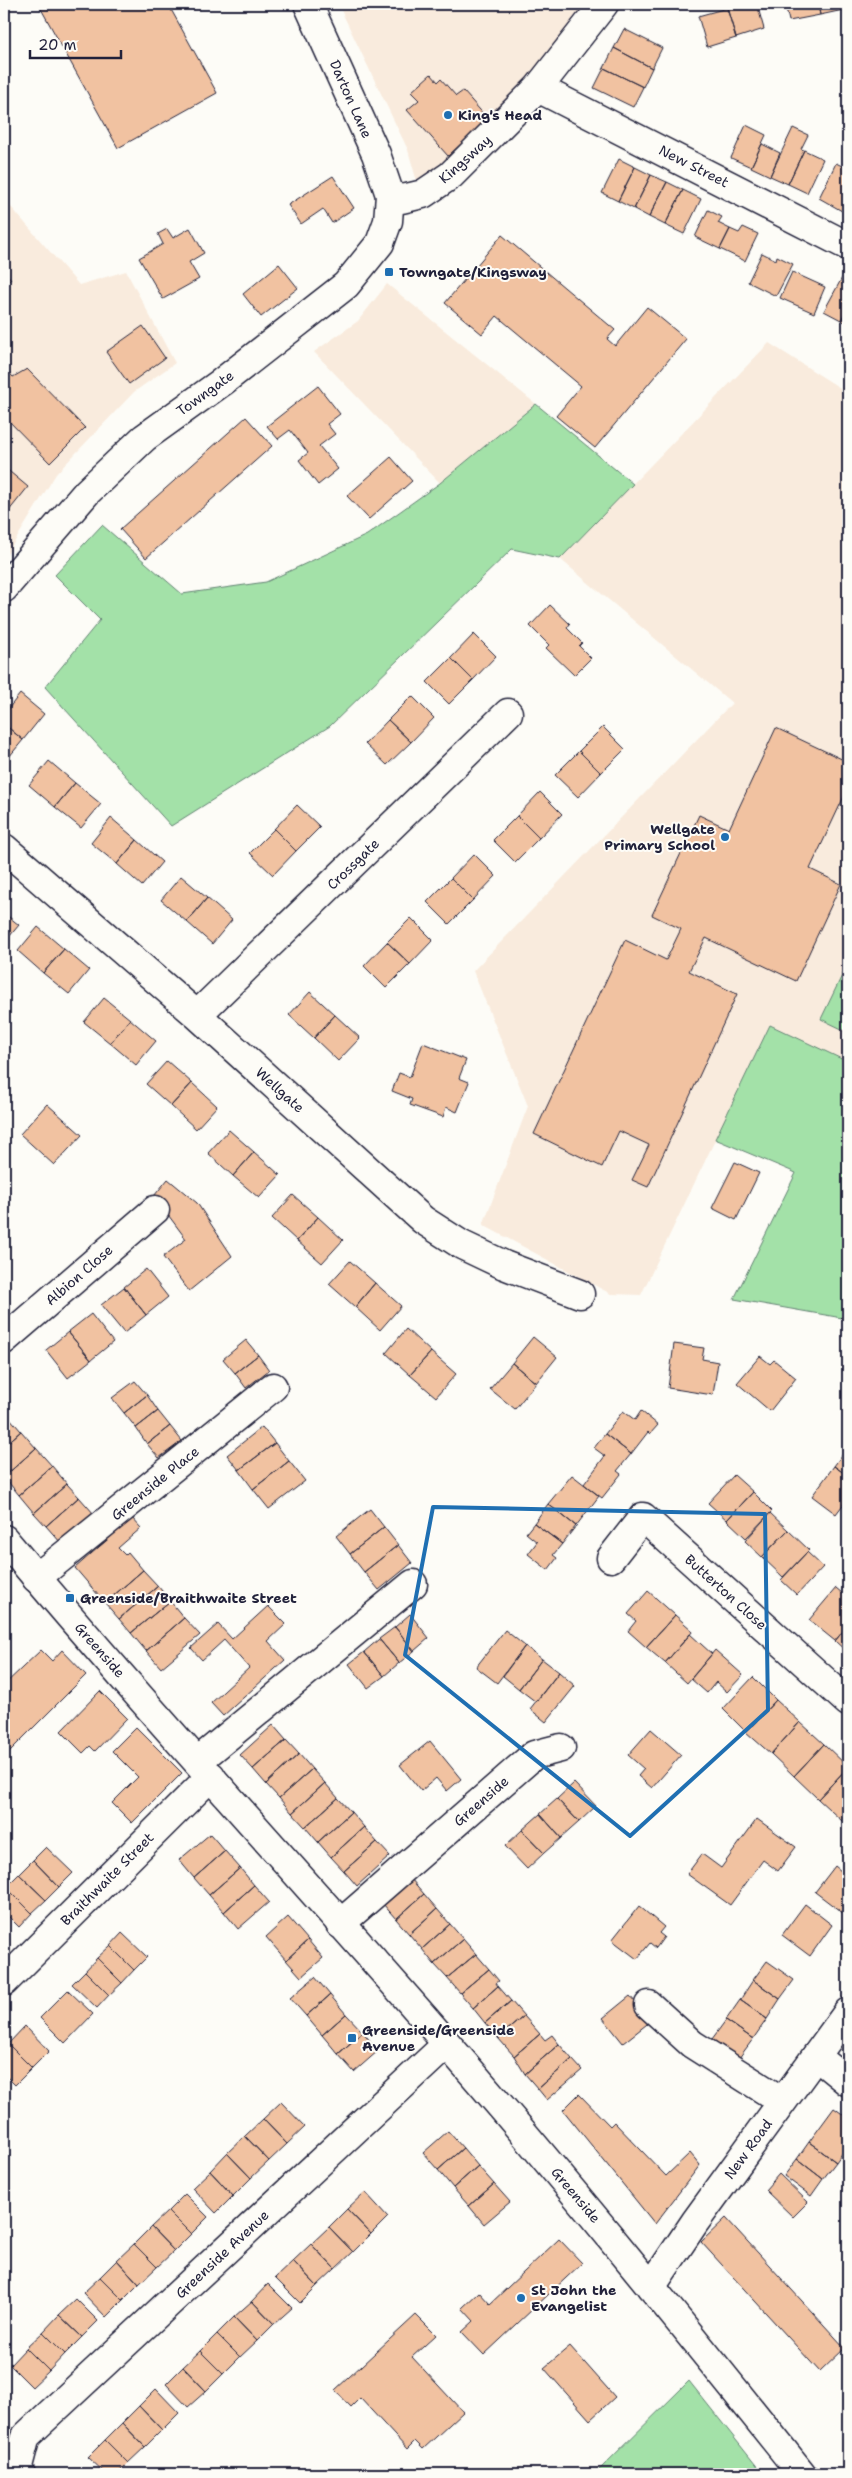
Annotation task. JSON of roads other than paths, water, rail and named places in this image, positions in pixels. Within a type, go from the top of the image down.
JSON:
[{"type":"street","name":"Darton Lane","points":[[308,4],[376,154],[390,195]]},
{"type":"street","name":"Kingsway","points":[[390,195],[402,199],[423,194],[452,175],[538,88],[604,4]]},
{"type":"street","name":"New Street","points":[[538,88],[848,246]]},
{"type":"street","name":"Towngate","points":[[4,588],[87,492],[144,438],[222,382],[346,285],[380,243],[388,221],[390,195]]},
{"type":"street","name":"Crossgate","points":[[197,1015],[508,713]]},
{"type":"street","name":"Wellgate","points":[[4,848],[197,1015],[423,1220],[462,1245],[504,1265],[580,1294]]},
{"type":"street","name":"Albion Close","points":[[4,1340],[155,1210]]},
{"type":"street","name":"Greenside Place","points":[[36,1578],[273,1386]]},
{"type":"street","name":"Butterton Close","points":[[611,1558],[643,1517],[848,1702]]},
{"type":"street","name":"Greenside","points":[[4,1539],[36,1578],[447,2044],[574,2192],[802,2474]]},
{"type":"street","points":[[205,1768],[413,1584]]},
{"type":"street","name":"Greenside","points":[[340,1924],[534,1755],[561,1748]]},
{"type":"street","name":"Braithwaite Street","points":[[8,1968],[205,1768]]},
{"type":"street","points":[[650,2005],[692,2044],[782,2101]]},
{"type":"street","name":"New Road","points":[[651,2288],[695,2222],[848,2012]]},
{"type":"street","name":"Greenside Avenue","points":[[21,2474],[17,2470],[26,2436],[447,2044]]},
{"type":"street","points":[[816,2056],[848,2082]]},
{"type":"place","name":"King's Head","points":[[448,115]]},
{"type":"place","name":"Towngate/Kingsway","points":[[389,272]]},
{"type":"place","name":"Wellgate Primary School","points":[[725,837]]},
{"type":"place","name":"Greenside/Braithwaite Street","points":[[70,1598]]},
{"type":"place","name":"Greenside/Greenside Avenue","points":[[352,2038]]},
{"type":"place","name":"St John the Evangelist","points":[[521,2298]]}]
